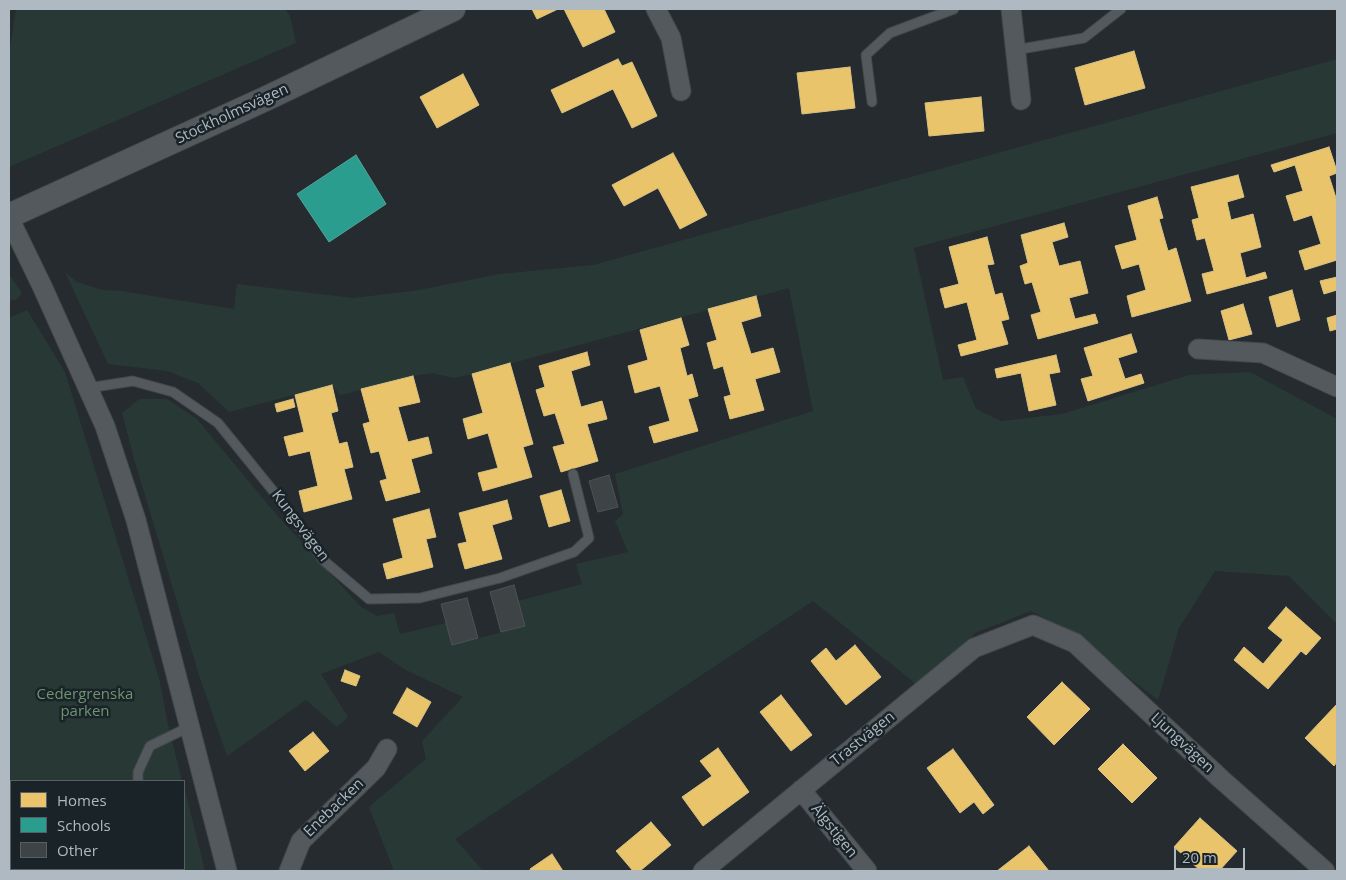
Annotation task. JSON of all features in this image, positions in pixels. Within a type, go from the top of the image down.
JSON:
[{"type":"street","name":"Stockholmsvägen","points":[[9,217],[265,99],[453,9]]},
{"type":"street","points":[[656,9],[671,38],[681,91]]},
{"type":"street","points":[[1010,9],[1021,100]]},
{"type":"street","points":[[9,217],[105,426],[136,520],[228,871]]},
{"type":"street","points":[[1198,348],[1263,353],[1337,387]]},
{"type":"street","name":"Trastvägen","points":[[703,871],[974,648],[1033,625]]},
{"type":"street","name":"Ljungvägen","points":[[1033,625],[1075,644],[1221,779],[1325,871]]},
{"type":"street","name":"Enebacken","points":[[289,871],[301,840],[376,768],[387,749]]},
{"type":"street","name":"Älgstigen","points":[[801,790],[867,871]]},
{"type":"lane","points":[[872,102],[866,55],[890,33],[954,9]]},
{"type":"lane","points":[[1015,50],[1084,38],[1121,9]]},
{"type":"lane","name":"Kungsvägen","points":[[88,388],[133,382],[173,392],[218,423],[278,497],[323,560],[369,599],[420,598],[500,578],[574,552],[589,538],[572,474]]},
{"type":"lane","points":[[138,780],[138,772],[150,746],[189,727]]},
{"type":"green space","points":[[16,9],[285,9],[290,16],[296,43],[9,167],[9,55]]},
{"type":"green space","points":[[1337,59],[1337,133],[914,248],[943,380],[963,377],[976,409],[1001,421],[1062,414],[1189,375],[1250,372],[1337,419],[1337,624],[1289,576],[1215,571],[1179,628],[1158,700],[1067,630],[1031,611],[975,633],[940,676],[916,684],[813,601],[455,839],[483,871],[394,871],[369,807],[426,759],[422,741],[463,697],[406,670],[379,652],[321,674],[348,717],[337,727],[306,700],[227,756],[198,672],[122,413],[139,399],[167,399],[197,419],[276,514],[361,607],[377,616],[394,613],[400,634],[446,623],[453,645],[525,626],[518,601],[582,584],[576,564],[628,552],[615,521],[623,514],[615,474],[813,411],[789,288],[472,374],[453,378],[433,373],[413,376],[341,395],[331,385],[229,412],[198,383],[167,371],[108,364],[65,272],[77,282],[102,290],[121,291],[234,309],[237,284],[353,298],[413,291],[500,274],[593,265]]},
{"type":"green space","points":[[9,274],[22,293],[16,300],[9,301]]},
{"type":"green space","name":"Cedergrenska parken","points":[[27,310],[65,372],[159,678],[182,780],[10,780],[10,870],[185,870],[185,790],[205,871],[9,871],[9,318]]},
{"type":"building: Homes","points":[[532,9],[558,9],[537,19]]},
{"type":"building: Homes","points":[[564,9],[604,9],[615,32],[583,47]]},
{"type":"building: Homes","points":[[1134,51],[1145,88],[1085,105],[1075,68]]},
{"type":"building: Homes","points":[[618,59],[622,66],[632,62],[657,116],[632,128],[613,89],[562,113],[551,90]]},
{"type":"building: Homes","points":[[850,67],[855,108],[802,114],[797,73]]},
{"type":"building: Homes","points":[[463,74],[479,105],[437,128],[420,97]]},
{"type":"building: Homes","points":[[981,97],[984,131],[929,136],[925,103]]},
{"type":"building: Homes","points":[[1329,147],[1337,171],[1337,173],[1329,176],[1337,201],[1337,260],[1305,270],[1299,251],[1321,244],[1312,215],[1294,221],[1286,196],[1303,191],[1295,165],[1274,172],[1271,165]]},
{"type":"building: Homes","points":[[673,153],[707,215],[680,229],[658,188],[624,206],[612,185]]},
{"type":"building: Homes","points":[[1238,175],[1244,197],[1227,202],[1231,220],[1253,214],[1261,247],[1240,253],[1246,278],[1265,272],[1267,278],[1207,294],[1202,274],[1214,271],[1205,238],[1197,240],[1192,220],[1199,218],[1191,187]]},
{"type":"building: Homes","points":[[1157,197],[1163,218],[1159,219],[1168,251],[1176,248],[1191,301],[1132,317],[1127,296],[1146,290],[1139,264],[1122,269],[1115,246],[1137,240],[1128,206]]},
{"type":"building: Homes","points":[[1064,223],[1068,237],[1052,242],[1059,266],[1080,261],[1088,293],[1069,298],[1075,319],[1095,314],[1098,323],[1038,339],[1031,315],[1041,312],[1032,282],[1025,284],[1020,266],[1028,263],[1021,235]]},
{"type":"building: Homes","points":[[987,237],[994,264],[987,265],[995,295],[1002,293],[1009,319],[1001,321],[1008,344],[961,356],[958,345],[977,340],[967,302],[945,308],[940,289],[959,284],[949,247]]},
{"type":"building: Homes","points":[[1337,277],[1337,290],[1324,294],[1320,281]]},
{"type":"building: Homes","points":[[1292,290],[1300,320],[1277,327],[1269,297]]},
{"type":"building: Homes","points":[[756,296],[761,316],[741,322],[751,354],[773,348],[780,372],[755,379],[764,410],[730,419],[724,397],[731,395],[723,366],[714,369],[707,343],[717,340],[708,309]]},
{"type":"building: Homes","points":[[1243,304],[1252,334],[1229,340],[1221,311]]},
{"type":"building: Homes","points":[[1337,315],[1337,329],[1330,331],[1327,318]]},
{"type":"building: Homes","points":[[681,318],[689,345],[680,348],[687,376],[692,374],[698,396],[688,399],[698,431],[654,443],[649,427],[670,421],[660,386],[635,393],[628,366],[648,360],[640,330]]},
{"type":"building: Homes","points":[[1131,334],[1137,352],[1118,358],[1125,379],[1141,374],[1144,383],[1088,401],[1081,379],[1093,376],[1084,348]]},
{"type":"building: Homes","points":[[587,352],[590,365],[571,371],[581,407],[602,401],[607,419],[587,424],[598,461],[561,472],[553,447],[565,444],[555,413],[544,416],[536,390],[545,387],[539,366]]},
{"type":"building: Homes","points":[[1056,355],[1060,372],[1049,374],[1056,405],[1029,411],[1021,373],[997,378],[995,369]]},
{"type":"building: Homes","points":[[510,363],[533,444],[523,447],[532,477],[483,491],[478,473],[498,468],[488,433],[468,439],[463,419],[483,413],[472,374]]},
{"type":"building: Homes","points":[[413,376],[420,402],[398,407],[408,442],[428,437],[432,453],[411,459],[420,492],[386,501],[380,481],[387,479],[379,451],[371,453],[363,424],[370,422],[361,389]]},
{"type":"building: Homes","points":[[332,385],[338,411],[331,413],[339,444],[347,442],[353,467],[344,469],[352,499],[304,512],[299,491],[318,486],[310,451],[289,456],[284,437],[304,432],[295,395]]},
{"type":"building: Homes","points":[[293,399],[295,407],[277,412],[275,404]]},
{"type":"building: Homes","points":[[561,490],[570,521],[549,527],[540,496]]},
{"type":"building: Homes","points":[[507,500],[512,519],[492,525],[502,559],[465,569],[458,544],[467,542],[459,513]]},
{"type":"building: Homes","points":[[429,509],[436,537],[426,539],[433,567],[387,579],[383,564],[403,558],[393,519]]},
{"type":"building: Homes","points":[[1286,607],[1321,638],[1306,655],[1301,651],[1268,689],[1234,660],[1244,647],[1263,664],[1283,640],[1268,628]]},
{"type":"building: Homes","points":[[855,645],[881,677],[846,705],[811,661],[826,648],[836,661]]},
{"type":"building: Homes","points":[[345,670],[360,676],[356,686],[341,681]]},
{"type":"building: Homes","points":[[1062,682],[1090,709],[1054,745],[1027,717]]},
{"type":"building: Homes","points":[[407,688],[431,702],[417,727],[393,713]]},
{"type":"building: Homes","points":[[781,695],[812,735],[791,751],[760,712]]},
{"type":"building: Homes","points":[[1337,704],[1337,762],[1334,766],[1305,738]]},
{"type":"building: Homes","points":[[313,732],[329,751],[305,771],[289,751]]},
{"type":"building: Homes","points":[[1123,744],[1157,778],[1132,803],[1098,769]]},
{"type":"building: Homes","points":[[718,748],[749,792],[703,826],[682,797],[712,776],[700,761]]},
{"type":"building: Homes","points":[[953,749],[994,805],[983,814],[974,802],[960,813],[927,768]]},
{"type":"building: Homes","points":[[1200,818],[1237,851],[1219,871],[1201,871],[1174,847]]},
{"type":"building: Homes","points":[[651,822],[671,845],[640,871],[633,871],[616,851]]},
{"type":"building: Homes","points":[[1029,846],[1049,871],[997,871]]},
{"type":"building: Homes","points":[[552,854],[563,871],[531,871],[530,869]]},
{"type":"building: Schools","points":[[356,155],[386,204],[329,242],[297,194]]},
{"type":"building: Other","points":[[609,475],[618,507],[598,512],[589,481]]},
{"type":"building: Other","points":[[514,585],[525,626],[501,632],[490,592]]},
{"type":"building: Other","points":[[467,598],[478,638],[452,645],[441,604]]}]
